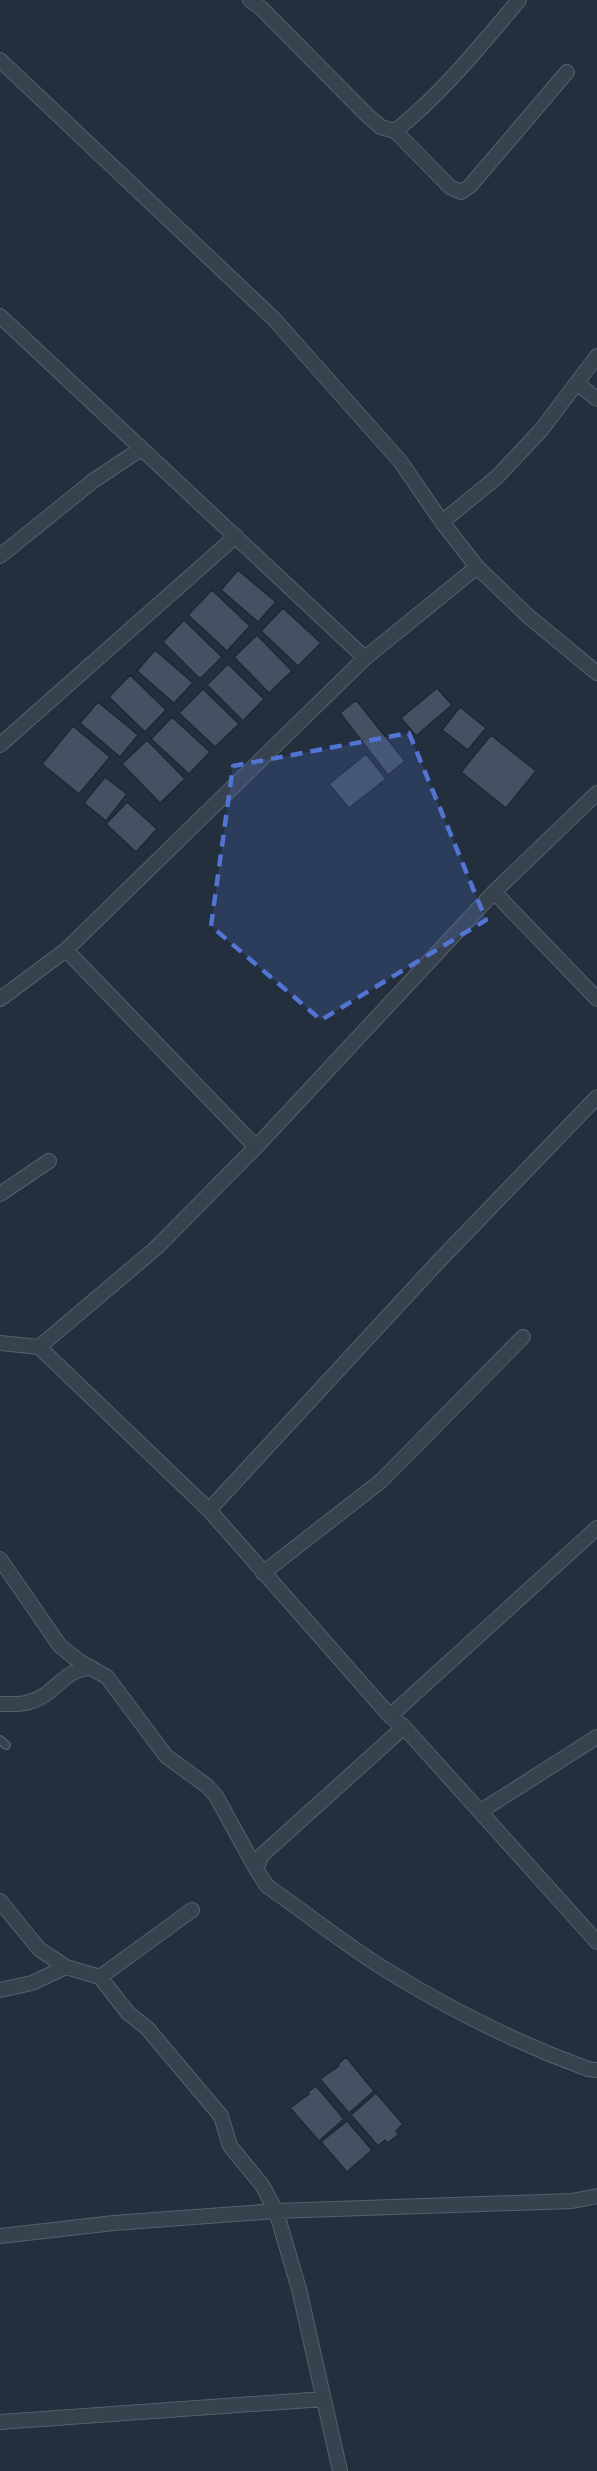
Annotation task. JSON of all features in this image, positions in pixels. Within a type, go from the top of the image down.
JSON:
[{"type":"street","points":[[395,131],[411,118],[484,42],[519,0]]},
{"type":"street","points":[[260,2],[369,117],[381,127],[395,131],[450,187],[461,192],[470,186],[567,72]]},
{"type":"street","points":[[0,60],[274,318],[400,460],[442,522],[477,567],[528,616],[597,673]]},
{"type":"street","points":[[3,326],[236,536],[365,658]]},
{"type":"street","points":[[442,522],[497,477],[542,429],[597,356]]},
{"type":"street","points":[[578,384],[597,399]]},
{"type":"street","points":[[0,556],[93,481],[141,449]]},
{"type":"street","points":[[0,745],[236,536]]},
{"type":"street","points":[[0,998],[66,950],[365,658],[477,567]]},
{"type":"street","points":[[39,1347],[156,1248],[256,1147],[494,892],[597,793]]},
{"type":"street","points":[[494,892],[597,999]]},
{"type":"street","points":[[66,950],[256,1147]]},
{"type":"street","points":[[209,1510],[438,1262],[597,1097]]},
{"type":"street","points":[[0,1194],[49,1161]]},
{"type":"street","points":[[263,1573],[381,1481],[523,1337]]},
{"type":"street","points":[[0,1343],[39,1347],[209,1510],[390,1716],[404,1727],[481,1811],[597,1942]]},
{"type":"street","points":[[390,1716],[597,1528]]},
{"type":"street","points":[[0,1559],[60,1646],[79,1661],[107,1677],[166,1756],[207,1786],[216,1796],[267,1886],[382,1968],[464,2014],[529,2046],[588,2069],[597,2070]]},
{"type":"street","points":[[0,1704],[30,1702],[46,1694],[70,1672],[81,1668],[94,1668]]},
{"type":"street","points":[[256,1869],[262,1855],[404,1727]]},
{"type":"street","points":[[481,1811],[597,1737]]},
{"type":"street","points":[[0,1901],[39,1949],[66,1967],[99,1977],[128,2013],[147,2028],[221,2116],[230,2146],[262,2185],[276,2211],[300,2289],[340,2471]]},
{"type":"street","points":[[99,1977],[192,1910]]},
{"type":"street","points":[[585,1927],[597,1919]]},
{"type":"street","points":[[0,1990],[32,1983],[66,1967]]},
{"type":"street","points":[[0,2236],[114,2223],[276,2211],[560,2201],[597,2196]]},
{"type":"street","points":[[0,2422],[324,2399]]},
{"type":"highlighted area","points":[[409,733],[486,920],[321,1020],[211,926],[233,766]]},
{"type":"building","points":[[238,570],[276,602],[258,622],[221,590]]},
{"type":"building","points":[[212,590],[250,626],[227,651],[188,615]]},
{"type":"building","points":[[283,608],[321,643],[298,666],[261,631]]},
{"type":"building","points":[[184,620],[222,657],[200,679],[163,642]]},
{"type":"building","points":[[257,635],[292,671],[269,693],[234,657]]},
{"type":"building","points":[[155,650],[193,683],[174,703],[137,671]]},
{"type":"building","points":[[228,664],[264,699],[243,721],[207,685]]},
{"type":"building","points":[[130,675],[166,710],[145,732],[109,697]]},
{"type":"building","points":[[437,688],[452,705],[416,736],[401,718]]},
{"type":"building","points":[[203,689],[239,724],[215,747],[179,713]]},
{"type":"building","points":[[356,700],[405,761],[388,775],[340,713]]},
{"type":"building","points":[[98,702],[138,735],[120,757],[80,723]]},
{"type":"building","points":[[460,707],[486,728],[468,750],[442,730]]},
{"type":"building","points":[[172,717],[210,752],[189,774],[151,739]]},
{"type":"building","points":[[73,726],[110,757],[79,794],[42,764]]},
{"type":"building","points":[[491,735],[536,771],[506,808],[461,772]]},
{"type":"building","points":[[147,740],[185,779],[160,803],[122,764]]},
{"type":"building","points":[[366,754],[386,779],[349,808],[329,784]]},
{"type":"building","points":[[105,777],[127,794],[106,821],[84,803]]},
{"type":"building","points":[[127,802],[157,829],[136,852],[106,824]]},
{"type":"building","points":[[346,2057],[374,2091],[349,2113],[320,2079],[339,2066],[338,2064]]},
{"type":"building","points":[[316,2086],[344,2119],[319,2141],[290,2108]]},
{"type":"building","points":[[376,2093],[403,2124],[396,2131],[399,2134],[388,2143],[385,2140],[378,2146],[351,2115]]},
{"type":"building","points":[[347,2121],[372,2150],[347,2172],[321,2142]]}]
